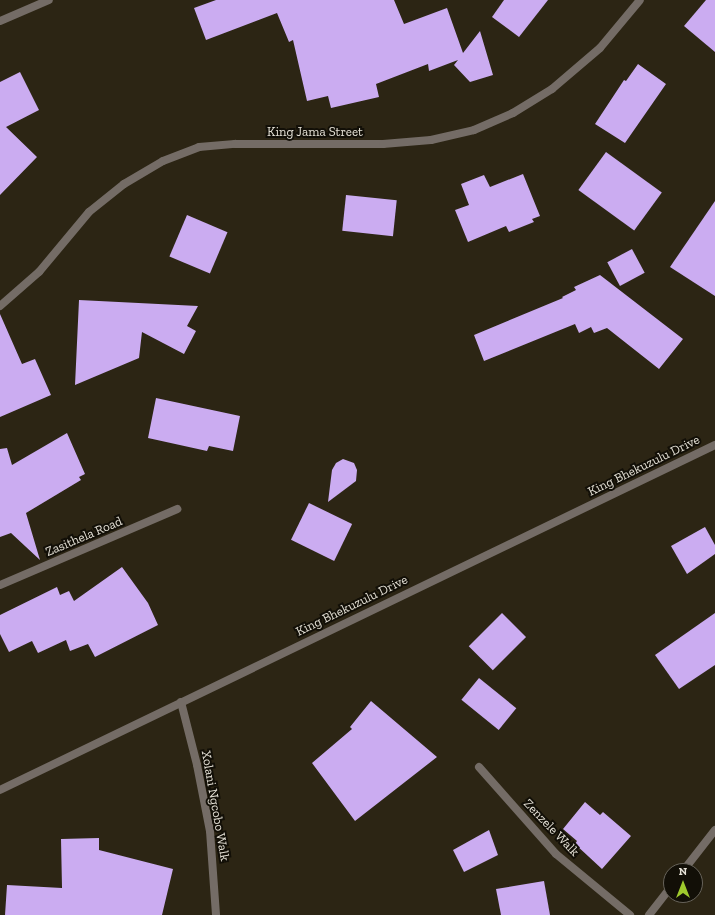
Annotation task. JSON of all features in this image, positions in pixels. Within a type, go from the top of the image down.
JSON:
[{"type":"street","points":[[0,21],[50,0]]},
{"type":"street","name":"King Jama Street","points":[[0,306],[39,272],[89,212],[124,184],[163,161],[199,147],[235,144],[383,144],[431,140],[474,130],[513,114],[552,89],[600,48],[640,0]]},
{"type":"street","name":"King Bhekuzulu Drive","points":[[0,790],[715,445]]},
{"type":"street","name":"Zasithela Road","points":[[0,586],[177,509]]},
{"type":"street","name":"Xolani Ngcobo Walk","points":[[181,702],[197,765],[210,831],[216,915]]},
{"type":"street","name":"Zenzele Walk","points":[[479,767],[556,854],[630,915]]},
{"type":"street","points":[[689,863],[715,830]]},
{"type":"street","points":[[649,915],[663,897]]},
{"type":"building","points":[[216,0],[394,0],[404,24],[447,8],[463,53],[480,31],[493,75],[470,82],[454,65],[458,60],[429,71],[428,64],[376,84],[379,97],[331,108],[328,96],[307,101],[293,40],[289,42],[277,13],[206,40],[194,8]]},
{"type":"building","points":[[504,0],[548,0],[519,37],[492,17]]},
{"type":"building","points":[[706,0],[715,0],[715,52],[684,26]]},
{"type":"building","points":[[638,64],[666,84],[625,143],[595,124],[624,80],[626,81]]},
{"type":"building","points":[[20,72],[39,110],[6,127],[37,157],[0,195],[0,82]]},
{"type":"building","points":[[606,152],[662,193],[634,231],[578,190]]},
{"type":"building","points":[[523,174],[540,216],[532,219],[534,222],[509,232],[506,226],[468,242],[455,210],[469,205],[461,184],[484,175],[490,187]]},
{"type":"building","points":[[346,195],[397,200],[393,236],[342,231]]},
{"type":"building","points":[[715,201],[715,296],[670,267]]},
{"type":"building","points":[[187,215],[228,232],[210,274],[169,256]]},
{"type":"building","points":[[632,249],[645,273],[620,286],[607,262]]},
{"type":"building","points":[[600,275],[683,339],[659,369],[607,328],[594,333],[591,327],[579,333],[575,324],[484,361],[474,335],[563,298],[562,297],[576,290],[574,287]]},
{"type":"building","points":[[79,300],[198,306],[187,326],[196,331],[184,354],[142,332],[139,358],[75,385]]},
{"type":"building","points":[[0,314],[22,364],[35,359],[51,395],[0,417]]},
{"type":"building","points":[[156,398],[240,416],[233,451],[209,446],[207,451],[148,438]]},
{"type":"building","points":[[67,433],[85,474],[79,477],[81,480],[26,513],[40,560],[11,533],[0,537],[0,449],[7,448],[12,465]]},
{"type":"building","points":[[343,459],[354,463],[357,470],[356,481],[328,502],[332,470],[336,463]]},
{"type":"building","points":[[309,503],[352,524],[334,561],[291,540]]},
{"type":"building","points":[[705,527],[715,545],[715,554],[687,574],[671,546]]},
{"type":"building","points":[[122,567],[148,603],[158,625],[95,657],[88,644],[70,651],[66,640],[38,653],[32,641],[9,652],[0,634],[0,615],[57,587],[60,595],[69,591],[74,601]]},
{"type":"building","points":[[502,613],[526,637],[493,670],[469,646]]},
{"type":"building","points":[[715,613],[715,665],[679,689],[655,655]]},
{"type":"building","points":[[479,678],[516,708],[499,730],[461,700]]},
{"type":"building","points":[[371,701],[437,757],[355,821],[312,763],[352,729],[350,727]]},
{"type":"building","points":[[585,802],[600,815],[603,812],[631,836],[602,869],[575,844],[577,841],[563,829]]},
{"type":"building","points":[[489,830],[498,855],[464,872],[453,850]]},
{"type":"building","points":[[99,838],[99,850],[173,869],[162,915],[5,915],[7,885],[62,888],[61,839]]},
{"type":"building","points":[[544,881],[550,915],[501,915],[496,889]]}]
